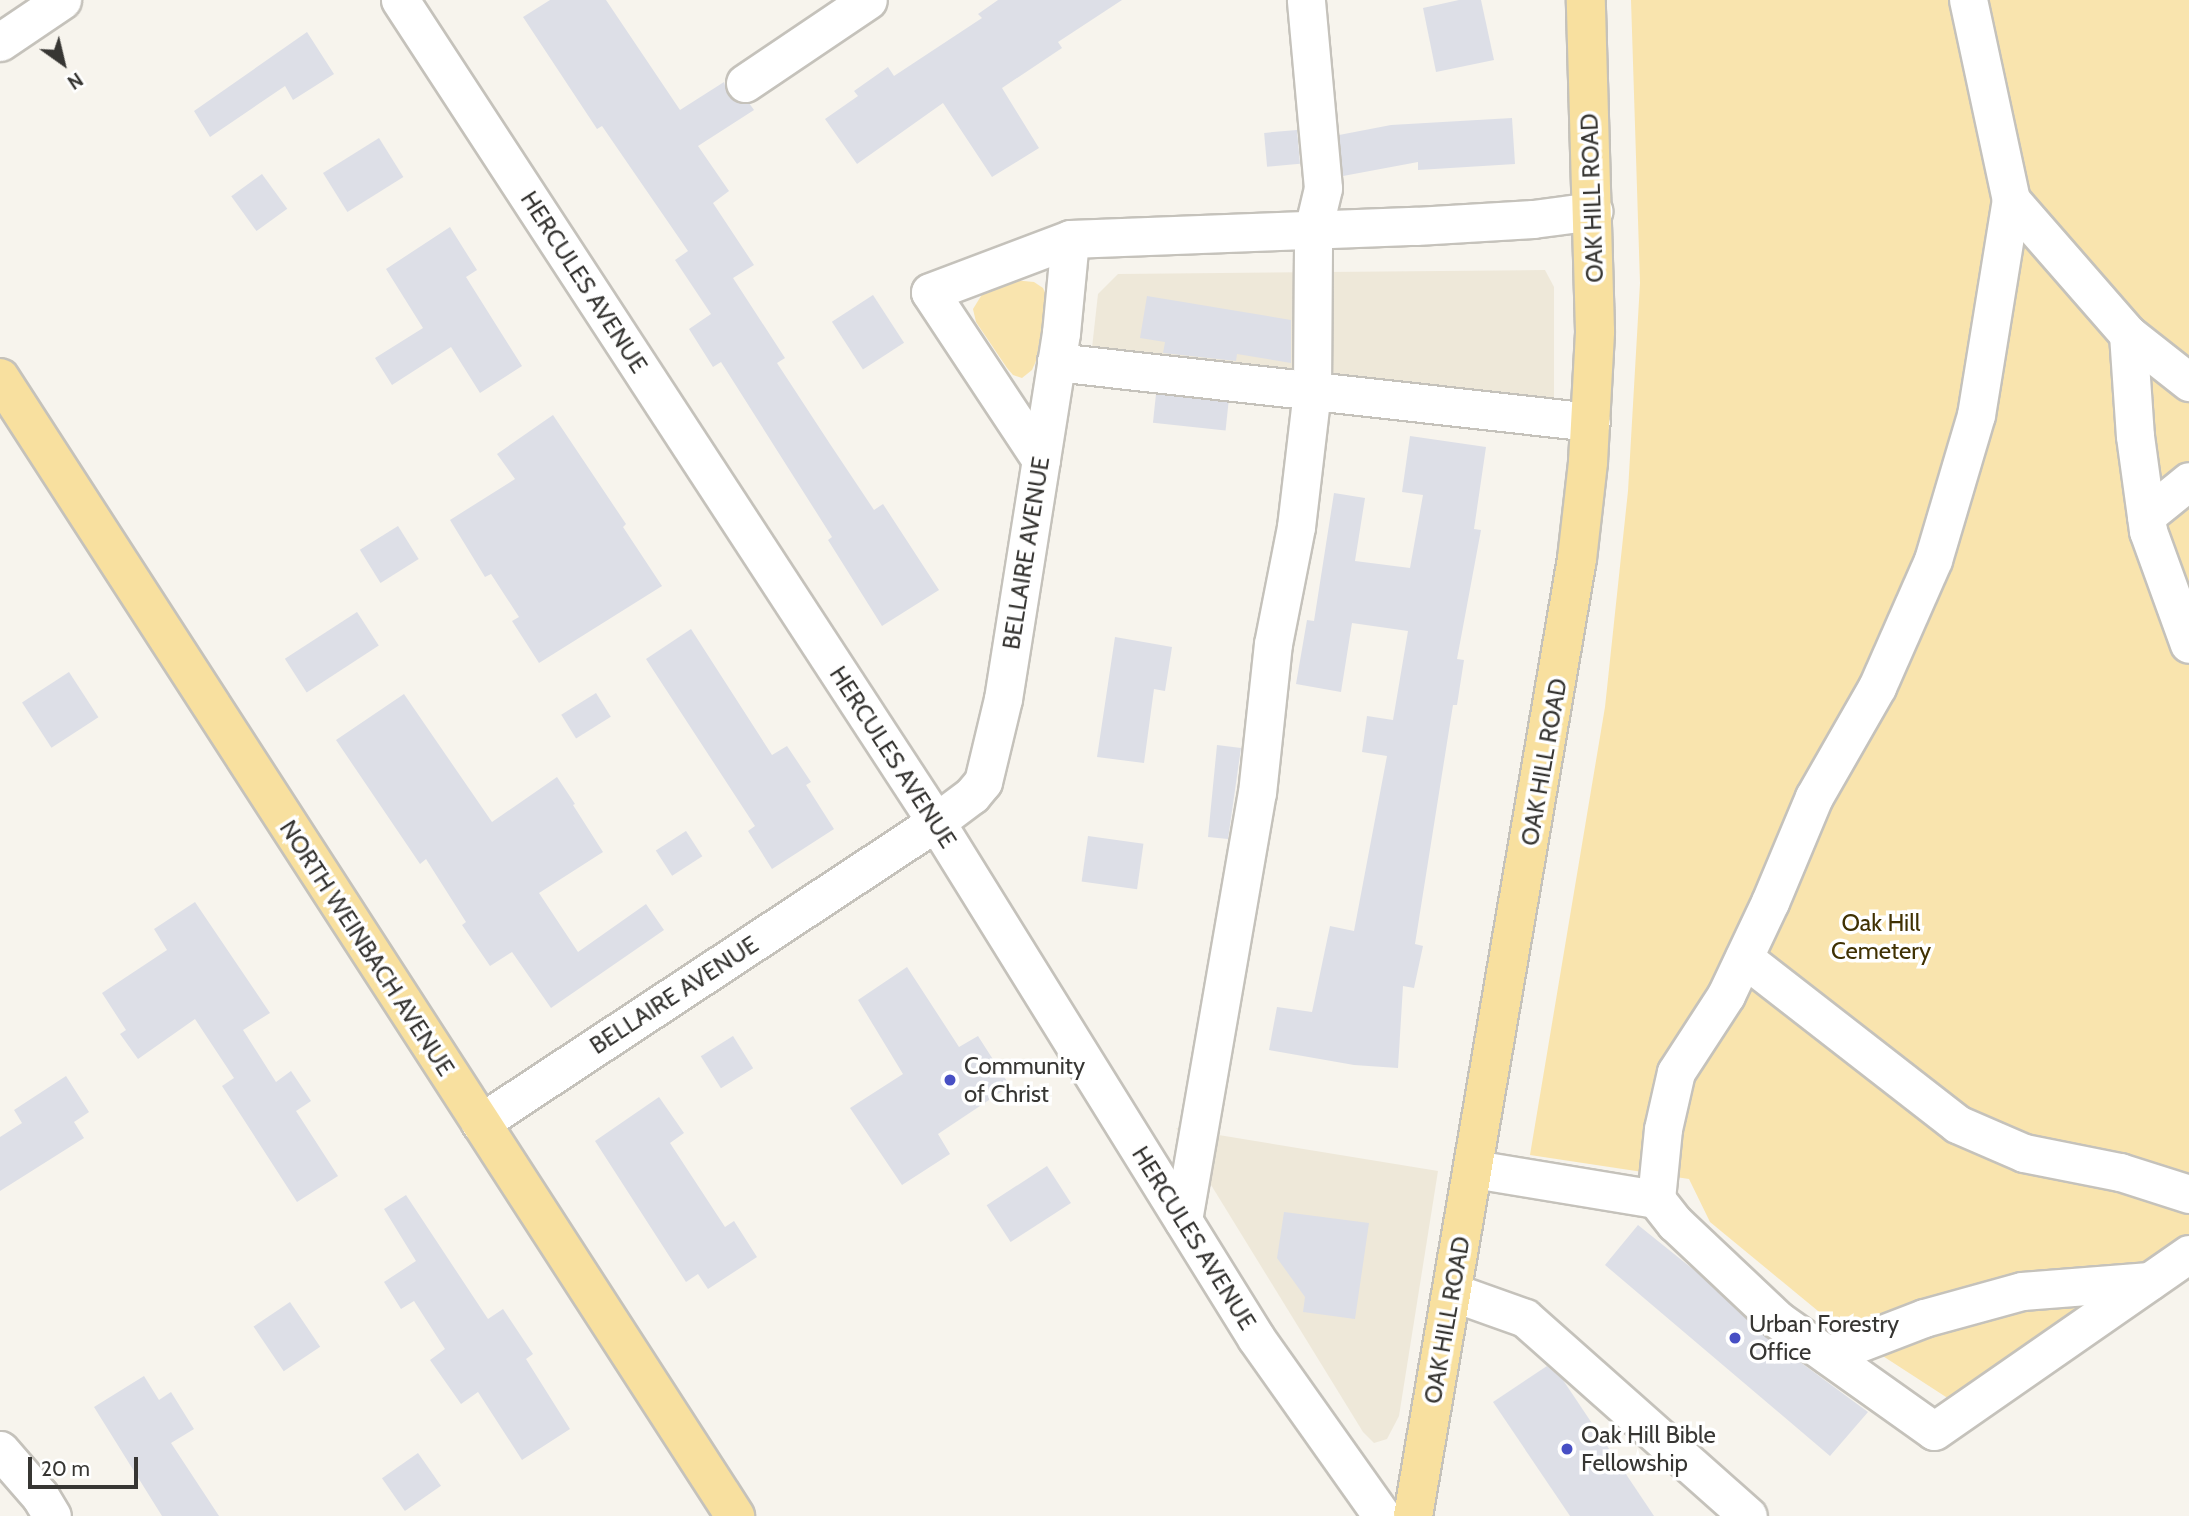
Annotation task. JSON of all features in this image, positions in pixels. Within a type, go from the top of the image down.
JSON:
[{"type":"main road","name":"OAK HILL ROAD","points":[[1413,1516],[1566,640],[1577,559],[1591,422],[1595,331],[1586,0]]},
{"type":"main road","name":"NORTH WEINBACH AVENUE","points":[[0,379],[735,1516]]},
{"type":"street","points":[[0,42],[62,0]]},
{"type":"street","name":"HERCULES AVENUE","points":[[400,0],[936,822],[1256,1338],[1382,1516]]},
{"type":"street","points":[[745,83],[868,0]]},
{"type":"street","points":[[1183,1220],[1257,793],[1273,644],[1296,527],[1312,390],[1313,230],[1323,188],[1306,0]]},
{"type":"street","points":[[1656,1199],[1663,1129],[1676,1072],[1726,995],[1814,797],[1877,687],[1933,560],[1976,415],[2011,200],[1968,0]]},
{"type":"street","points":[[2011,200],[2128,334],[2189,382]]},
{"type":"street","points":[[1041,460],[930,292],[1070,239],[1533,219],[1593,211]]},
{"type":"street","name":"BELLAIRE AVENUE","points":[[480,1123],[936,822],[972,795],[988,768],[1003,699],[1056,362],[1070,239]]},
{"type":"street","points":[[2128,334],[2135,436],[2148,531],[2189,644]]},
{"type":"street","points":[[1056,362],[1591,422]]},
{"type":"street","points":[[2146,516],[2189,481]]},
{"type":"street","points":[[1744,958],[1957,1124],[2024,1153],[2120,1172],[2189,1194]]},
{"type":"street","points":[[1474,1169],[1656,1199],[1675,1223],[1778,1320],[1934,1431],[2189,1254]]},
{"type":"street","points":[[1828,1355],[1924,1318],[2021,1291],[2151,1281]]},
{"type":"street","points":[[1452,1292],[1525,1318],[1748,1516]]},
{"type":"street","points":[[0,1450],[40,1496],[52,1516]]},
{"type":"shaded area","points":[[1545,270],[1554,287],[1554,417],[1090,366],[1098,294],[1118,274]]},
{"type":"shaded area","points":[[1176,1128],[1438,1171],[1399,1416],[1387,1439],[1374,1443],[1363,1432]]},
{"type":"green space","name":"Oak Hill Cemetery","points":[[1631,0],[2189,0],[2189,1273],[1983,1421],[1835,1325],[1710,1222],[1689,1179],[1530,1155],[1605,707],[1628,491],[1640,283]]},
{"type":"green space","points":[[1012,280],[1034,282],[1043,288],[1047,297],[1036,361],[1032,370],[1022,378],[1013,375],[1007,368],[976,322],[973,309],[986,288]]},
{"type":"building","points":[[550,0],[606,0],[680,110],[724,82],[728,95],[736,102],[749,103],[754,110],[698,146],[729,191],[713,203],[754,265],[733,278],[785,358],[777,363],[830,444],[874,510],[883,504],[939,590],[882,626],[828,540],[832,537],[721,362],[713,367],[689,329],[711,314],[675,260],[688,251],[602,126],[597,129],[523,17]]},
{"type":"building","points":[[998,0],[1122,0],[1058,42],[1062,48],[1002,88],[1039,148],[992,177],[943,103],[857,164],[825,119],[858,96],[854,91],[888,67],[894,76],[982,18],[978,14]]},
{"type":"building","points":[[1459,0],[1481,0],[1494,60],[1436,72],[1423,8]]},
{"type":"building","points":[[307,32],[334,74],[293,100],[285,86],[210,137],[194,111]]},
{"type":"building","points":[[1512,118],[1515,164],[1418,170],[1418,162],[1343,176],[1339,135],[1391,125]]},
{"type":"building","points":[[1297,130],[1300,164],[1267,167],[1264,133]]},
{"type":"building","points":[[379,138],[403,177],[347,212],[323,173]]},
{"type":"building","points":[[262,174],[287,209],[257,231],[231,196]]},
{"type":"building","points":[[450,227],[477,270],[466,277],[522,366],[480,393],[451,347],[392,385],[375,358],[423,328],[386,269]]},
{"type":"building","points":[[873,295],[904,343],[863,369],[832,322]]},
{"type":"building","points":[[1147,296],[1291,320],[1291,363],[1237,354],[1236,361],[1163,353],[1165,342],[1140,338]]},
{"type":"building","points":[[1156,394],[1229,402],[1226,430],[1153,423]]},
{"type":"building","points":[[553,415],[626,524],[623,527],[662,586],[539,663],[512,621],[519,617],[491,574],[485,577],[450,520],[515,479],[497,454]]},
{"type":"building","points":[[1410,436],[1486,447],[1474,529],[1481,530],[1457,659],[1464,660],[1457,705],[1453,705],[1415,944],[1423,946],[1414,988],[1403,986],[1398,1068],[1354,1065],[1269,1050],[1277,1007],[1312,1012],[1330,926],[1354,931],[1387,756],[1362,752],[1367,716],[1393,720],[1408,631],[1352,623],[1341,692],[1296,684],[1307,620],[1314,621],[1334,493],[1365,498],[1355,561],[1410,568],[1423,495],[1402,492]]},
{"type":"building","points":[[398,526],[419,559],[381,583],[360,550]]},
{"type":"building","points":[[357,612],[379,646],[307,692],[285,659]]},
{"type":"building","points":[[691,629],[772,755],[787,746],[811,782],[806,785],[834,829],[772,869],[748,831],[755,826],[646,659]]},
{"type":"building","points":[[1115,637],[1172,647],[1165,691],[1154,689],[1144,763],[1097,757]]},
{"type":"building","points":[[69,672],[98,717],[51,748],[22,702]]},
{"type":"building","points":[[596,693],[611,717],[576,738],[561,715]]},
{"type":"building","points":[[404,694],[492,822],[557,777],[603,852],[539,893],[578,952],[646,904],[664,930],[551,1008],[512,952],[490,966],[462,925],[466,922],[426,859],[420,864],[336,740]]},
{"type":"building","points":[[1217,745],[1241,748],[1228,839],[1208,837]]},
{"type":"building","points":[[686,831],[702,856],[672,876],[656,851]]},
{"type":"building","points":[[1088,836],[1143,844],[1137,889],[1082,882]]},
{"type":"building","points":[[195,902],[270,1013],[243,1030],[276,1082],[291,1071],[311,1101],[296,1111],[338,1176],[297,1202],[222,1086],[234,1078],[195,1019],[138,1059],[120,1034],[126,1030],[102,993],[167,950],[154,929]]},
{"type":"building","name":"Community of Christ","points":[[907,967],[959,1047],[978,1036],[1010,1086],[938,1134],[950,1154],[902,1185],[850,1108],[903,1074],[858,1000]]},
{"type":"building","points":[[733,1036],[753,1068],[721,1088],[701,1056]]},
{"type":"building","points":[[66,1076],[89,1112],[74,1122],[84,1138],[0,1191],[0,1137],[22,1123],[14,1110]]},
{"type":"building","points":[[659,1097],[684,1133],[670,1143],[725,1227],[734,1221],[757,1257],[708,1289],[698,1274],[686,1282],[595,1141]]},
{"type":"building","points":[[1047,1166],[1071,1203],[1011,1242],[987,1205]]},
{"type":"building","points":[[406,1195],[488,1319],[503,1309],[533,1354],[526,1359],[570,1429],[522,1460],[478,1392],[461,1404],[430,1360],[445,1349],[414,1301],[401,1309],[384,1282],[416,1261],[384,1209]]},
{"type":"building","points":[[1284,1212],[1369,1223],[1355,1319],[1303,1312],[1305,1297],[1277,1258]]},
{"type":"building","name":"Urban Forestry Office","points":[[1638,1225],[1699,1274],[1766,1337],[1868,1412],[1830,1456],[1605,1265]]},
{"type":"building","points":[[290,1302],[320,1347],[284,1371],[254,1327]]},
{"type":"building","name":"Oak Hill Bible Fellowship","points":[[1547,1366],[1563,1380],[1654,1516],[1570,1516],[1493,1402]]},
{"type":"building","points":[[144,1376],[159,1400],[171,1392],[194,1429],[171,1443],[219,1516],[162,1516],[94,1407]]},
{"type":"building","points":[[418,1453],[441,1486],[405,1511],[382,1478]]},
{"type":"place","name":"Community of Christ","points":[[950,1080]]},
{"type":"place","name":"Urban Forestry Office","points":[[1735,1338]]},
{"type":"place","name":"Oak Hill Bible Fellowship","points":[[1567,1449]]}]
